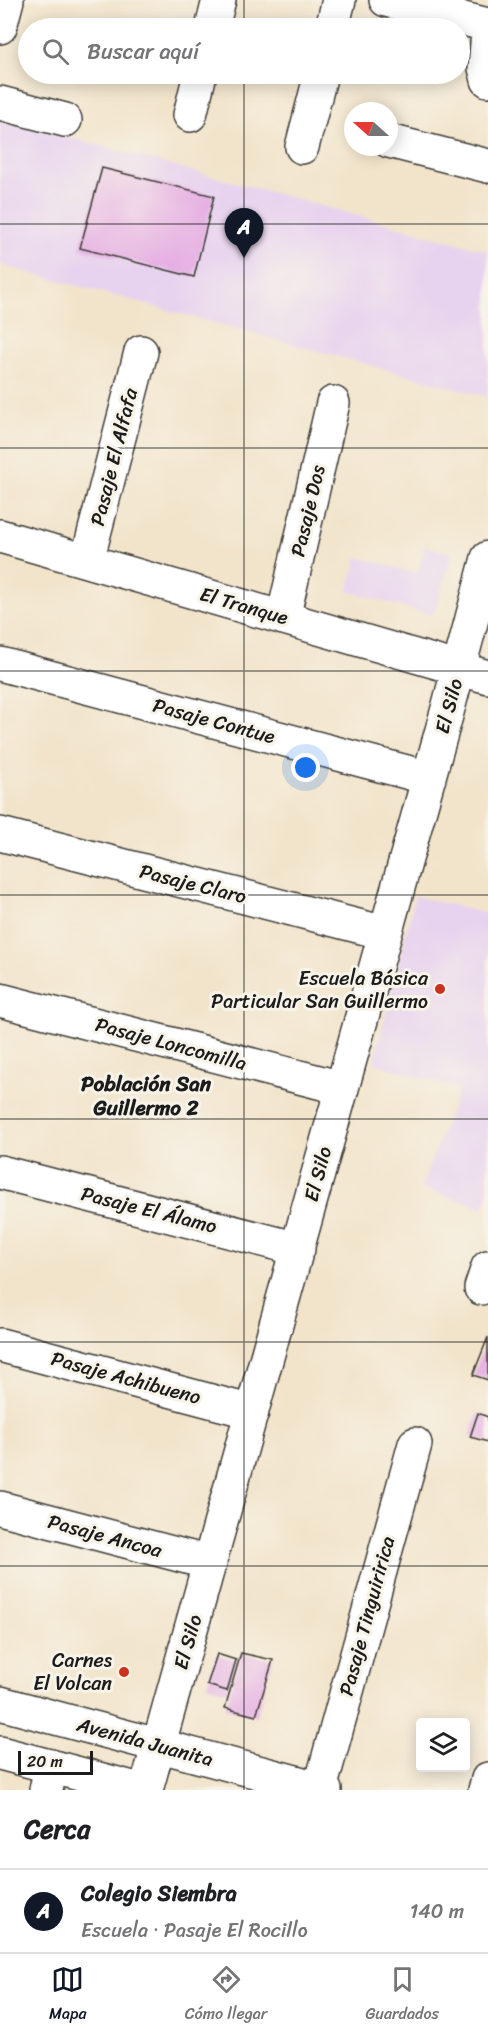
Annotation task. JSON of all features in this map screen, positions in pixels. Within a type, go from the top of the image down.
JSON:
[{"type":"street","points":[[0,27],[7,0]]},
{"type":"street","points":[[214,18],[219,0]]},
{"type":"street","points":[[334,18],[339,0]]},
{"type":"street","points":[[386,0],[459,18]]},
{"type":"street","points":[[470,21],[488,25]]},
{"type":"street","points":[[488,31],[485,68],[488,80]]},
{"type":"street","points":[[190,115],[198,84]]},
{"type":"street","points":[[302,147],[318,84]]},
{"type":"street","points":[[0,103],[65,120]]},
{"type":"street","points":[[398,143],[488,166]]},
{"type":"street","name":"Pasaje El Alfafa","points":[[87,561],[141,352]]},
{"type":"street","name":"Pasaje Dos","points":[[283,618],[333,403]]},
{"type":"street","name":"El Tranque","points":[[0,536],[473,673]]},
{"type":"street","name":"El Silo","points":[[146,1790],[429,778],[473,673],[488,558]]},
{"type":"street","name":"Pasaje Contue","points":[[0,664],[429,778]]},
{"type":"street","name":"Pasaje Claro","points":[[0,834],[385,933]]},
{"type":"street","name":"Pasaje Loncomilla","points":[[0,1000],[342,1089]]},
{"type":"street","name":"Pasaje El Álamo","points":[[0,1172],[298,1249]]},
{"type":"street","name":"Pasaje Achibueno","points":[[0,1345],[252,1412]]},
{"type":"street","name":"Pasaje Tinguiririca","points":[[322,1789],[415,1444]]},
{"type":"street","name":"Pasaje Ancoa","points":[[0,1508],[210,1563]]},
{"type":"street","name":"Avenida Juanita","points":[[0,1703],[322,1789]]},
{"type":"street","points":[[0,1753],[49,1778],[140,1790]]},
{"type":"street","points":[[485,1790],[488,1779]]},
{"type":"shaded area","points":[[0,119],[488,251],[488,397],[0,265]]},
{"type":"shaded area","points":[[425,546],[452,554],[433,616],[348,591],[358,557],[417,574]]},
{"type":"shaded area","name":"Escuela Básica Particular San Guillermo","points":[[415,896],[488,914],[488,1195],[483,1208],[421,1188],[459,1089],[374,1063]]},
{"type":"building","points":[[102,168],[214,196],[194,277],[80,248]]},
{"type":"building","points":[[488,1337],[488,1380],[473,1375]]},
{"type":"building","points":[[478,1413],[488,1417],[488,1442],[470,1437]]},
{"type":"building","points":[[241,1653],[273,1660],[256,1716],[225,1708]]},
{"type":"building","points":[[217,1654],[236,1660],[227,1691],[207,1685]]},
{"type":"place","name":"Colegio Siembra","points":[[244,258]]},
{"type":"place","name":"Escuela Básica Particular San Guillermo","points":[[440,989]]},
{"type":"place","name":"Carnes El Volcan","points":[[124,1672]]},
{"type":"district","name":"Población San Guillermo 2","points":[[146,1096]]}]
